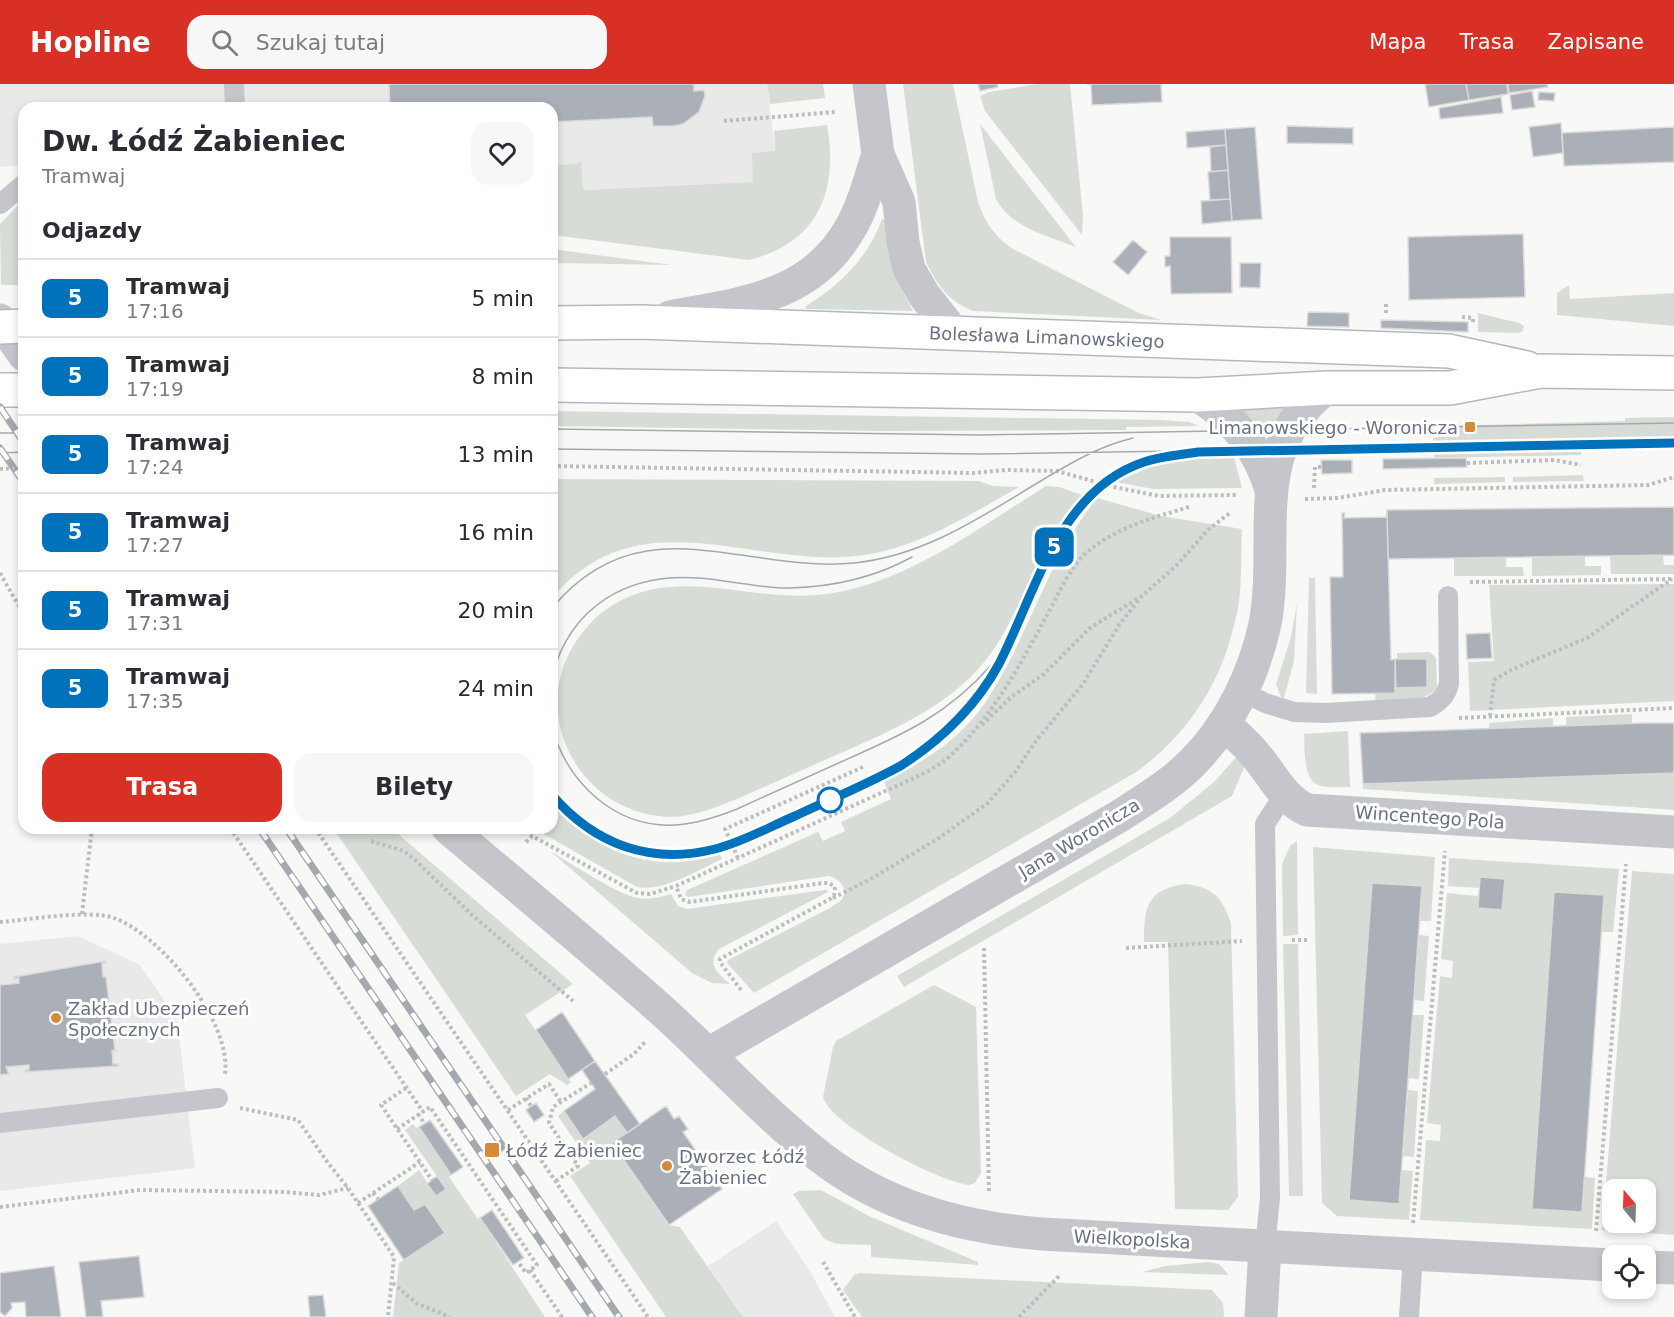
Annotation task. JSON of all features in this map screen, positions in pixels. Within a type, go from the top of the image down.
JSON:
[{"type":"main road","name":"Bolesława Limanowskiego","points":[[558,323],[641,322],[1449,351],[1541,371],[1674,373]]},
{"type":"main road","points":[[0,327],[18,326]]},
{"type":"main road","name":"Bolesława Limanowskiego","points":[[558,385],[1197,395],[1327,388],[1450,388],[1541,371]]},
{"type":"main road","points":[[0,390],[18,390]]},
{"type":"street","points":[[869,84],[878,154],[899,202],[903,242],[909,269],[924,295],[954,333]]},
{"type":"street","points":[[641,322],[726,306],[760,297],[779,291],[812,274],[834,252],[852,226],[878,154]]},
{"type":"street","points":[[0,320],[18,347]]},
{"type":"street","points":[[1270,495],[1280,450],[1289,431],[1306,405],[1327,388]]},
{"type":"street","points":[[1197,395],[1230,419],[1248,440],[1260,460],[1270,495]]},
{"type":"street","name":"Jana Woronicza","points":[[708,1054],[1108,823],[1154,794],[1192,763],[1224,724],[1242,691],[1260,645],[1269,581],[1270,495]]},
{"type":"street","name":"Wincentego Pola","points":[[1224,724],[1257,757],[1284,795],[1307,810],[1674,832]]},
{"type":"street","name":"Wielkopolska","points":[[455,834],[660,1010],[820,1157],[881,1193],[921,1210],[967,1224],[1021,1233],[1265,1246],[1413,1240],[1602,1264]]},
{"type":"street","points":[[1262,1317],[1265,1246]]},
{"type":"street","points":[[1656,1268],[1674,1269]]},
{"type":"lane","points":[[234,84],[235,102]]},
{"type":"lane","points":[[0,204],[18,189]]},
{"type":"lane","points":[[1242,691],[1265,703],[1294,712],[1325,713],[1430,707],[1446,693],[1449,684],[1448,596]]},
{"type":"lane","points":[[1265,1246],[1270,1198],[1265,824],[1284,795]]},
{"type":"lane","points":[[0,1123],[218,1098]]},
{"type":"lane","points":[[1409,1317],[1413,1240]]},
{"type":"path","points":[[724,121],[836,112]]},
{"type":"path","points":[[1467,463],[1554,460],[1581,465]]},
{"type":"path","points":[[558,466],[974,473],[1006,470],[1057,471],[1114,487],[1159,496],[1270,495],[1338,498],[1385,490],[1648,484],[1674,477]]},
{"type":"path","points":[[1314,488],[1315,467],[1321,467]]},
{"type":"path","points":[[0,469],[18,468]]},
{"type":"path","points":[[974,732],[1019,667],[1066,581],[1083,555],[1125,528],[1189,507]]},
{"type":"path","points":[[741,990],[720,959],[869,880],[939,838],[988,803],[1083,684],[1119,625],[1142,597],[1176,566],[1208,530],[1231,512]]},
{"type":"path","points":[[0,573],[18,604]]},
{"type":"path","points":[[1448,596],[1448,582],[1673,579]]},
{"type":"path","points":[[1490,716],[1494,680],[1511,670],[1587,638],[1673,579]]},
{"type":"path","points":[[526,842],[532,836],[638,893],[650,894],[676,886],[914,778],[947,759],[1010,698],[1044,675],[1091,627],[1142,597]]},
{"type":"path","points":[[1455,718],[1674,708]]},
{"type":"path","points":[[738,858],[725,829],[862,767]]},
{"type":"path","points":[[82,914],[91,834]]},
{"type":"path","points":[[234,834],[406,1088],[421,1113],[424,1123]]},
{"type":"path","points":[[319,834],[648,1317]]},
{"type":"path","points":[[372,841],[404,851],[471,914],[573,1001]]},
{"type":"path","points":[[1413,1240],[1445,850]]},
{"type":"path","points":[[1595,1238],[1626,864]]},
{"type":"path","points":[[676,886],[681,899],[690,902],[829,883],[835,887],[835,892],[830,899]]},
{"type":"path","points":[[0,922],[82,914],[112,917],[138,930],[188,982],[208,1008],[223,1048],[226,1072],[218,1098],[235,1107],[298,1120],[348,1188],[394,1257],[388,1317]]},
{"type":"path","points":[[1126,948],[1307,940]]},
{"type":"path","points":[[984,948],[989,1200]]},
{"type":"path","points":[[605,1074],[634,1054],[645,1042]]},
{"type":"path","points":[[555,1181],[578,1166],[549,1123],[553,1107],[591,1083]]},
{"type":"path","points":[[507,1110],[549,1084],[561,1102]]},
{"type":"path","points":[[406,1088],[381,1105],[432,1180]]},
{"type":"path","points":[[526,1098],[531,1106]]},
{"type":"path","points":[[397,1129],[430,1107],[537,1265],[525,1273],[518,1262]]},
{"type":"path","points":[[358,1203],[420,1162]]},
{"type":"path","points":[[0,1207],[140,1190],[284,1192],[319,1195],[348,1188]]},
{"type":"path","points":[[374,1192],[378,1199]]},
{"type":"path","points":[[823,1262],[855,1317]]},
{"type":"path","points":[[530,1270],[562,1317]]},
{"type":"path","points":[[1019,1317],[1061,1274]]},
{"type":"path","points":[[393,1283],[416,1303],[450,1317]]},
{"type":"shaded area","points":[[0,84],[767,84],[775,151],[753,182],[583,190],[576,164],[558,165],[558,102],[18,102],[18,166],[0,167]]},
{"type":"shaded area","points":[[767,84],[823,84],[825,98],[770,104]]},
{"type":"shaded area","points":[[903,84],[953,84],[978,202],[991,228],[1005,243],[1139,313],[1161,320],[973,311],[950,297],[926,262]]},
{"type":"shaded area","points":[[1038,84],[1070,84],[1083,216],[1082,235],[985,111],[980,96],[989,92]]},
{"type":"shaded area","points":[[980,124],[1076,247],[1031,230],[1003,209],[996,199]]},
{"type":"shaded area","points":[[827,125],[830,172],[826,192],[818,211],[807,227],[792,241],[773,252],[749,260],[558,236],[558,165],[576,164],[581,161],[583,190],[753,182],[752,153],[775,151],[774,131]]},
{"type":"shaded area","points":[[18,205],[18,285],[1,285],[0,224]]},
{"type":"shaded area","points":[[882,219],[885,220],[896,279],[913,311],[806,309],[806,306],[852,269],[869,246]]},
{"type":"shaded area","points":[[558,250],[672,265],[558,263]]},
{"type":"shaded area","points":[[1569,285],[1570,299],[1674,293],[1674,326],[1557,315],[1557,293]]},
{"type":"shaded area","points":[[1478,313],[1519,323],[1524,326],[1523,331],[1519,333],[1478,332]]},
{"type":"shaded area","points":[[1242,407],[1285,407],[1286,409],[1279,425],[1257,426],[1241,410]]},
{"type":"shaded area","points":[[558,411],[1162,420],[1189,422],[1199,426],[1126,427],[1126,430],[881,431],[558,426]]},
{"type":"shaded area","points":[[1674,417],[1674,446],[1581,447],[1581,455],[1434,458],[1433,438],[1438,437],[1438,426],[1625,421],[1625,418]]},
{"type":"shaded area","points":[[1234,457],[1242,488],[1153,489],[1116,482],[1152,466],[1190,459]]},
{"type":"shaded area","points":[[1583,475],[1584,481],[1513,482],[1513,477]]},
{"type":"shaded area","points":[[1505,477],[1505,482],[1434,484],[1434,478]]},
{"type":"shaded area","points":[[558,479],[979,481],[993,486],[1019,487],[935,533],[891,549],[868,554],[844,557],[805,556],[728,546],[653,543],[618,551],[584,568],[558,592]]},
{"type":"shaded area","points":[[1046,486],[1059,487],[1082,495],[1055,530],[1044,549],[1006,630],[994,649],[963,684],[925,712],[863,743],[737,799],[698,813],[668,817],[628,808],[603,793],[582,773],[568,749],[559,721],[558,693],[564,664],[579,637],[604,611],[631,596],[658,588],[687,586],[804,596],[833,593],[862,586],[890,577],[944,550]]},
{"type":"shaded area","points":[[1097,498],[1161,516],[1242,529],[1240,593],[1228,647],[1213,684],[1193,716],[1168,745],[1138,771],[754,993],[727,963],[728,960],[830,908],[842,899],[844,888],[836,879],[829,876],[689,897],[685,895],[687,890],[818,832],[823,841],[845,831],[841,822],[891,799],[884,782],[946,744],[971,721],[984,704],[1010,660],[1049,576],[1083,516]]},
{"type":"shaded area","points":[[1663,555],[1664,565],[1674,565],[1674,574],[1611,574],[1610,556]]},
{"type":"shaded area","points":[[1585,556],[1585,566],[1601,566],[1601,575],[1532,576],[1532,557]]},
{"type":"shaded area","points":[[1454,558],[1506,558],[1506,567],[1523,567],[1524,576],[1454,576]]},
{"type":"shaded area","points":[[1309,578],[1315,578],[1317,694],[1306,693]]},
{"type":"shaded area","points":[[1674,584],[1674,701],[1470,711],[1468,662],[1494,661],[1489,585]]},
{"type":"shaded area","points":[[1297,603],[1294,661],[1284,698],[1281,697],[1276,684],[1291,637]]},
{"type":"shaded area","points":[[1430,652],[1436,658],[1437,688],[1416,700],[1376,704],[1375,693],[1395,693],[1396,688],[1427,687],[1426,659],[1397,659],[1397,653]]},
{"type":"shaded area","points":[[1632,714],[1632,724],[1566,726],[1566,717]]},
{"type":"shaded area","points":[[1553,718],[1553,727],[1489,729],[1489,723]]},
{"type":"shaded area","points":[[1348,731],[1350,787],[1324,787],[1315,783],[1310,778],[1306,764],[1304,734]]},
{"type":"shaded area","points":[[1239,754],[1247,761],[1232,796],[904,987],[897,976],[1170,818],[1214,782]]},
{"type":"shaded area","points":[[1674,773],[1674,810],[1363,789],[1363,784]]},
{"type":"shaded area","points":[[558,812],[597,842],[631,856],[649,861],[668,862],[696,860],[720,854],[722,859],[669,883],[647,888],[637,887],[544,834],[558,834]]},
{"type":"shaded area","points":[[337,834],[398,834],[573,984],[525,1015],[571,1082],[567,1085],[550,1074],[516,1096]]},
{"type":"shaded area","points":[[1297,841],[1298,935],[1283,936],[1282,864],[1290,846]]},
{"type":"shaded area","points":[[1313,847],[1435,857],[1431,921],[1420,921],[1422,886],[1372,883],[1349,1200],[1399,1204],[1402,1170],[1413,1171],[1409,1220],[1337,1216],[1322,1203]]},
{"type":"shaded area","points":[[550,851],[606,885],[629,895],[647,899],[671,894],[678,906],[687,909],[824,890],[828,892],[719,949],[715,955],[715,968],[730,984],[712,983],[692,973]]},
{"type":"shaded area","points":[[1449,858],[1619,869],[1613,932],[1601,932],[1604,895],[1554,892],[1532,1208],[1582,1212],[1585,1177],[1595,1178],[1592,1229],[1420,1220],[1426,1140],[1440,1141],[1441,1125],[1427,1123],[1440,976],[1452,978],[1453,961],[1441,959],[1447,893],[1478,896],[1478,908],[1502,909],[1504,879],[1480,877],[1479,888],[1448,886]]},
{"type":"shaded area","points":[[1632,871],[1674,874],[1674,1235],[1645,1233],[1656,1233],[1656,1179],[1606,1179]]},
{"type":"shaded area","points":[[1186,884],[1204,888],[1216,895],[1224,906],[1231,923],[1238,1197],[1228,1210],[1175,1209],[1168,942],[1144,942],[1144,930],[1147,910],[1155,896],[1163,890]]},
{"type":"shaded area","points":[[1419,935],[1429,936],[1424,1001],[1414,1000]]},
{"type":"shaded area","points":[[78,936],[140,965],[177,1019],[195,1168],[0,1191],[0,944]]},
{"type":"shaded area","points":[[1283,944],[1298,944],[1303,1196],[1289,1196]]},
{"type":"shaded area","points":[[934,985],[976,1007],[981,1173],[975,1183],[969,1185],[935,1174],[887,1150],[845,1122],[830,1109],[823,1097],[836,1041]]},
{"type":"shaded area","points":[[1413,1015],[1424,1015],[1419,1079],[1408,1078]]},
{"type":"shaded area","points":[[1408,1090],[1418,1091],[1414,1157],[1403,1156]]},
{"type":"shaded area","points":[[564,1111],[584,1139],[615,1116],[627,1133],[612,1143],[668,1225],[680,1227],[743,1317],[666,1317],[570,1176],[590,1163],[558,1116]]},
{"type":"shaded area","points":[[413,1124],[416,1128],[419,1127],[451,1175],[449,1177],[478,1219],[480,1218],[545,1317],[393,1317],[399,1263],[444,1233],[425,1204],[414,1210],[398,1186],[419,1170],[436,1196],[446,1189],[405,1130]]},
{"type":"shaded area","points":[[821,1190],[869,1216],[978,1262],[978,1265],[871,1257],[871,1245],[837,1244],[824,1239],[793,1194],[799,1191]]},
{"type":"shaded area","points":[[776,1221],[811,1273],[835,1317],[743,1317],[708,1266]]},
{"type":"shaded area","points":[[1208,1262],[1219,1264],[1229,1275],[1142,1272],[1165,1266]]},
{"type":"shaded area","points":[[860,1273],[1212,1290],[1223,1303],[1224,1317],[862,1317],[843,1290],[854,1275]]},
{"type":"building","points":[[389,84],[694,84],[694,91],[704,90],[705,96],[699,112],[683,124],[673,126],[653,126],[652,117],[558,122],[558,102],[390,102]]},
{"type":"building","points":[[978,84],[997,84],[998,87],[980,91]]},
{"type":"building","points":[[1087,84],[1161,84],[1162,102],[1092,105],[1091,85]]},
{"type":"building","points":[[1425,84],[1466,84],[1469,100],[1429,107]]},
{"type":"building","points":[[1466,84],[1507,84],[1508,94],[1469,100]]},
{"type":"building","points":[[1508,84],[1547,84],[1548,87],[1509,93]]},
{"type":"building","points":[[1532,91],[1535,107],[1512,110],[1510,95]]},
{"type":"building","points":[[1539,92],[1555,93],[1554,101],[1538,100]]},
{"type":"building","points":[[1501,97],[1503,113],[1440,119],[1439,108]]},
{"type":"building","points":[[1561,123],[1563,153],[1533,157],[1529,127]]},
{"type":"building","points":[[1287,126],[1353,128],[1353,144],[1287,143]]},
{"type":"building","points":[[1255,127],[1262,219],[1232,221],[1225,129]]},
{"type":"building","points":[[1674,127],[1674,162],[1564,166],[1562,133]]},
{"type":"building","points":[[1225,129],[1226,145],[1187,148],[1186,132]]},
{"type":"building","points":[[1226,145],[1228,170],[1211,172],[1210,147]]},
{"type":"building","points":[[1228,170],[1230,199],[1210,200],[1208,172]]},
{"type":"building","points":[[1230,199],[1232,221],[1202,224],[1201,201]]},
{"type":"building","points":[[1523,234],[1525,297],[1409,300],[1408,237]]},
{"type":"building","points":[[1170,237],[1231,237],[1232,293],[1171,294],[1170,266],[1165,267],[1165,256],[1170,256]]},
{"type":"building","points":[[1133,240],[1147,252],[1128,275],[1113,262]]},
{"type":"building","points":[[1240,263],[1261,263],[1260,288],[1240,287]]},
{"type":"building","points":[[1308,312],[1349,313],[1349,327],[1307,326]]},
{"type":"building","points":[[1381,320],[1468,322],[1468,332],[1381,328]]},
{"type":"building","points":[[1466,458],[1467,467],[1383,469],[1383,459]]},
{"type":"building","points":[[1321,460],[1352,460],[1352,473],[1322,474]]},
{"type":"building","points":[[1674,507],[1674,555],[1388,559],[1387,510]]},
{"type":"building","points":[[1342,513],[1345,513],[1344,518],[1386,517],[1387,513],[1391,660],[1395,659],[1395,693],[1332,694],[1330,577],[1343,577]]},
{"type":"building","points":[[1490,633],[1492,658],[1467,659],[1466,634]]},
{"type":"building","points":[[1395,659],[1427,659],[1427,687],[1396,688]]},
{"type":"building","points":[[1674,723],[1674,773],[1363,784],[1360,733]]},
{"type":"building","points":[[1480,877],[1505,879],[1502,910],[1478,908]]},
{"type":"building","points":[[1372,883],[1422,886],[1399,1204],[1349,1200]]},
{"type":"building","points":[[1554,892],[1604,895],[1582,1212],[1532,1209]]},
{"type":"building","name":"Zakład Ubezpieczeń Społecznych","points":[[105,961],[106,963],[102,963],[103,977],[106,977],[115,1051],[112,1050],[113,1064],[118,1064],[118,1066],[25,1072],[29,1070],[29,1065],[6,1067],[9,1074],[0,1075],[0,985],[19,983],[19,978],[14,979],[14,977]]},
{"type":"building","points":[[562,1012],[595,1061],[568,1079],[536,1030]]},
{"type":"building","points":[[595,1061],[640,1124],[627,1133],[615,1116],[583,1139],[564,1111],[595,1089],[582,1070]]},
{"type":"building","points":[[536,1103],[544,1115],[534,1122],[526,1110]]},
{"type":"building","name":"Dworzec Łódź Żabieniec","points":[[666,1106],[674,1119],[679,1116],[688,1129],[683,1132],[722,1189],[669,1225],[612,1143]]},
{"type":"building","points":[[430,1120],[463,1167],[451,1175],[419,1127]]},
{"type":"building","points":[[437,1176],[446,1189],[436,1196],[427,1184]]},
{"type":"building","points":[[398,1186],[414,1210],[425,1204],[445,1233],[404,1260],[368,1206]]},
{"type":"building","points":[[492,1210],[524,1258],[513,1265],[480,1218]]},
{"type":"building","points":[[139,1256],[144,1297],[101,1301],[103,1317],[86,1317],[79,1262]]},
{"type":"building","points":[[54,1266],[61,1317],[26,1317],[25,1302],[11,1303],[12,1308],[5,1316],[0,1312],[0,1273]]},
{"type":"building","points":[[323,1295],[326,1317],[310,1317],[308,1296]]},
{"type":"tram line","points":[[558,429],[980,435],[1674,423]]},
{"type":"tram line","points":[[0,433],[18,433]]},
{"type":"tram line","points":[[558,602],[586,576],[621,557],[658,550],[695,550],[813,564],[854,563],[880,559],[928,544],[973,521],[1084,456],[1133,438]]},
{"type":"tram line","points":[[558,449],[983,454],[1674,443]]},
{"type":"tram line","name":"5","points":[[558,802],[587,828],[619,845],[638,851],[680,855],[717,848],[746,838],[902,765],[924,751],[945,733],[966,712],[983,689],[998,665],[1067,522],[1087,498],[1098,489],[1113,478],[1144,462],[1198,452],[1674,443]]},
{"type":"tram line","points":[[0,453],[18,452]]},
{"type":"tram line","points":[[558,801],[586,826],[626,846],[669,854],[692,853],[715,849],[747,838],[902,765],[955,722],[987,682],[1013,635],[1057,542],[1075,514],[1098,490],[1126,471],[1163,458]]},
{"type":"tram line","points":[[558,659],[573,630],[588,613],[606,599],[626,588],[648,581],[698,578],[777,588],[821,586],[883,571],[912,557]]},
{"type":"tram line","points":[[558,744],[581,783],[613,810],[632,819],[653,824],[675,825],[707,820],[737,809],[865,751],[923,722],[958,697],[992,664]]},
{"type":"railway","points":[[0,407],[18,434]]},
{"type":"railway","points":[[0,448],[18,474]]},
{"type":"railway","points":[[263,834],[592,1317]]},
{"type":"railway","points":[[290,834],[619,1317]]},
{"type":"place","name":"Limanowskiego - Woronicza","points":[[1470,427]]},
{"type":"place","name":"Zakład Ubezpieczeń Społecznych","points":[[56,1018]]},
{"type":"place","name":"Łódź Żabieniec","points":[[492,1150]]},
{"type":"place","name":"Dworzec Łódź Żabieniec","points":[[667,1166]]}]
